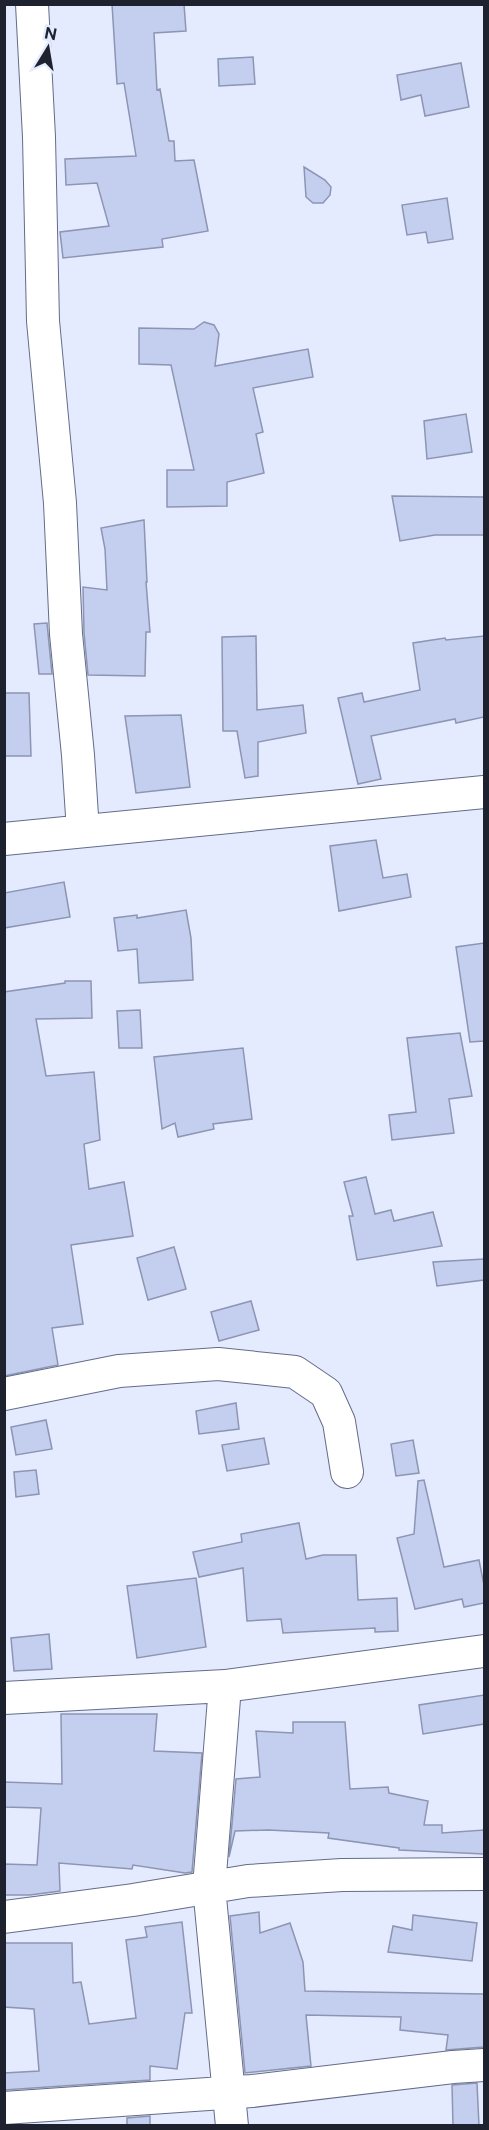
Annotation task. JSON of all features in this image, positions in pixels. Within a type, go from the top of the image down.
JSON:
[{"type":"street","points":[[32,4],[39,137],[42,321],[60,503],[66,634],[83,831]]},
{"type":"street","points":[[4,839],[484,792]]},
{"type":"street","points":[[4,1394],[130,1370],[218,1364],[295,1372],[326,1393],[339,1422],[347,1472]]},
{"type":"street","points":[[4,1698],[225,1686],[484,1651]]},
{"type":"street","points":[[225,1686],[209,1887],[232,2126]]},
{"type":"street","points":[[4,1917],[133,1900],[248,1881],[342,1875],[484,1874]]},
{"type":"street","points":[[4,2108],[230,2092],[484,2066]]},
{"type":"building","points":[[112,4],[184,4],[186,31],[154,33],[157,90],[160,89],[169,141],[174,141],[175,161],[194,160],[208,231],[162,239],[163,247],[63,258],[60,232],[109,226],[97,183],[66,185],[65,159],[136,156],[124,83],[117,84]]},
{"type":"building","points":[[253,57],[255,84],[219,86],[218,59]]},
{"type":"building","points":[[461,63],[469,107],[425,116],[421,95],[401,100],[397,75]]},
{"type":"building","points":[[304,167],[325,180],[331,187],[330,195],[323,203],[313,203],[306,197]]},
{"type":"building","points":[[447,198],[453,239],[428,243],[426,232],[407,235],[402,205]]},
{"type":"building","points":[[204,322],[214,325],[219,334],[215,366],[308,349],[313,377],[253,388],[263,432],[256,434],[264,473],[227,482],[227,506],[167,507],[167,470],[194,470],[171,365],[139,364],[139,328],[194,329]]},
{"type":"building","points":[[466,414],[472,452],[427,459],[424,421]]},
{"type":"building","points":[[392,496],[484,497],[484,535],[435,535],[400,541]]},
{"type":"building","points":[[144,520],[150,632],[146,632],[145,676],[88,675],[83,587],[107,590],[105,549],[101,528]]},
{"type":"building","points":[[47,623],[52,674],[39,674],[34,624]]},
{"type":"building","points":[[256,636],[257,710],[303,705],[306,733],[258,742],[258,776],[245,778],[237,731],[223,731],[222,637]]},
{"type":"building","points":[[484,636],[484,717],[456,723],[455,719],[371,736],[381,779],[358,784],[338,698],[362,693],[364,702],[420,690],[413,643],[445,638],[446,640]]},
{"type":"building","points":[[4,693],[29,693],[31,756],[4,756]]},
{"type":"building","points":[[181,715],[190,787],[136,793],[125,716]]},
{"type":"building","points":[[376,840],[383,878],[407,874],[411,897],[339,911],[330,846]]},
{"type":"building","points":[[64,882],[70,917],[4,928],[4,893]]},
{"type":"building","points":[[186,910],[191,938],[193,980],[139,983],[137,949],[118,951],[114,918],[137,915],[137,918]]},
{"type":"building","points":[[484,943],[484,1041],[470,1042],[456,947]]},
{"type":"building","points":[[65,981],[91,981],[92,1018],[36,1019],[46,1076],[94,1072],[100,1140],[84,1144],[89,1189],[124,1182],[133,1236],[71,1245],[83,1324],[52,1328],[58,1365],[4,1376],[4,992],[65,983]]},
{"type":"building","points":[[140,1010],[142,1048],[119,1048],[117,1011]]},
{"type":"building","points":[[460,1033],[472,1096],[449,1099],[454,1133],[392,1140],[389,1115],[416,1112],[407,1038]]},
{"type":"building","points":[[243,1048],[252,1119],[213,1124],[214,1129],[178,1137],[175,1123],[162,1129],[154,1057]]},
{"type":"building","points":[[366,1177],[375,1214],[391,1210],[394,1221],[433,1212],[442,1246],[357,1260],[349,1216],[353,1216],[344,1182]]},
{"type":"building","points":[[174,1247],[186,1289],[148,1300],[137,1258]]},
{"type":"building","points":[[484,1259],[484,1280],[437,1286],[433,1262]]},
{"type":"building","points":[[251,1301],[259,1330],[219,1341],[211,1312]]},
{"type":"building","points":[[236,1403],[239,1429],[199,1434],[196,1411]]},
{"type":"building","points":[[46,1420],[52,1449],[16,1455],[11,1427]]},
{"type":"building","points":[[264,1438],[269,1464],[227,1471],[222,1445]]},
{"type":"building","points":[[413,1440],[419,1473],[396,1476],[391,1444]]},
{"type":"building","points":[[36,1470],[39,1494],[16,1497],[14,1472]]},
{"type":"building","points":[[424,1480],[444,1567],[479,1560],[484,1585],[484,1603],[464,1607],[462,1599],[415,1609],[397,1538],[414,1534],[418,1481]]},
{"type":"building","points":[[299,1523],[306,1559],[323,1555],[356,1555],[358,1600],[397,1598],[398,1631],[375,1632],[375,1628],[283,1633],[281,1619],[247,1621],[243,1568],[199,1577],[193,1552],[242,1542],[241,1534]]},
{"type":"building","points":[[196,1578],[206,1647],[137,1658],[127,1586]]},
{"type":"building","points":[[49,1634],[52,1669],[14,1671],[11,1638]]},
{"type":"building","points":[[484,1695],[484,1724],[423,1734],[419,1705]]},
{"type":"building","points":[[61,1714],[157,1714],[154,1751],[202,1753],[192,1872],[185,1873],[133,1865],[132,1869],[59,1863],[60,1891],[30,1895],[4,1895],[4,1864],[37,1865],[41,1808],[4,1807],[4,1782],[62,1784]]},
{"type":"building","points":[[293,1722],[345,1722],[350,1789],[388,1787],[389,1793],[428,1801],[424,1825],[442,1825],[442,1833],[484,1830],[484,1854],[399,1850],[399,1848],[328,1838],[329,1833],[268,1830],[235,1831],[229,1857],[236,1779],[260,1777],[256,1731],[293,1733]]},
{"type":"building","points":[[259,1912],[260,1933],[290,1923],[303,1962],[305,1991],[484,1994],[484,2047],[446,2050],[448,2035],[400,2030],[401,2017],[306,2015],[311,2066],[245,2073],[230,1916]]},
{"type":"building","points":[[413,1915],[477,1923],[472,1961],[388,1952],[393,1926],[412,1930]]},
{"type":"building","points":[[182,1922],[192,2013],[185,2013],[177,2069],[150,2066],[150,2080],[4,2090],[4,2073],[39,2071],[34,2009],[4,2007],[4,1943],[72,1943],[73,1983],[81,1982],[89,2024],[136,2018],[126,1940],[147,1937],[145,1927]]},
{"type":"building","points":[[477,2083],[479,2126],[453,2126],[452,2085]]},
{"type":"building","points":[[150,2116],[150,2126],[127,2126],[127,2118]]}]
